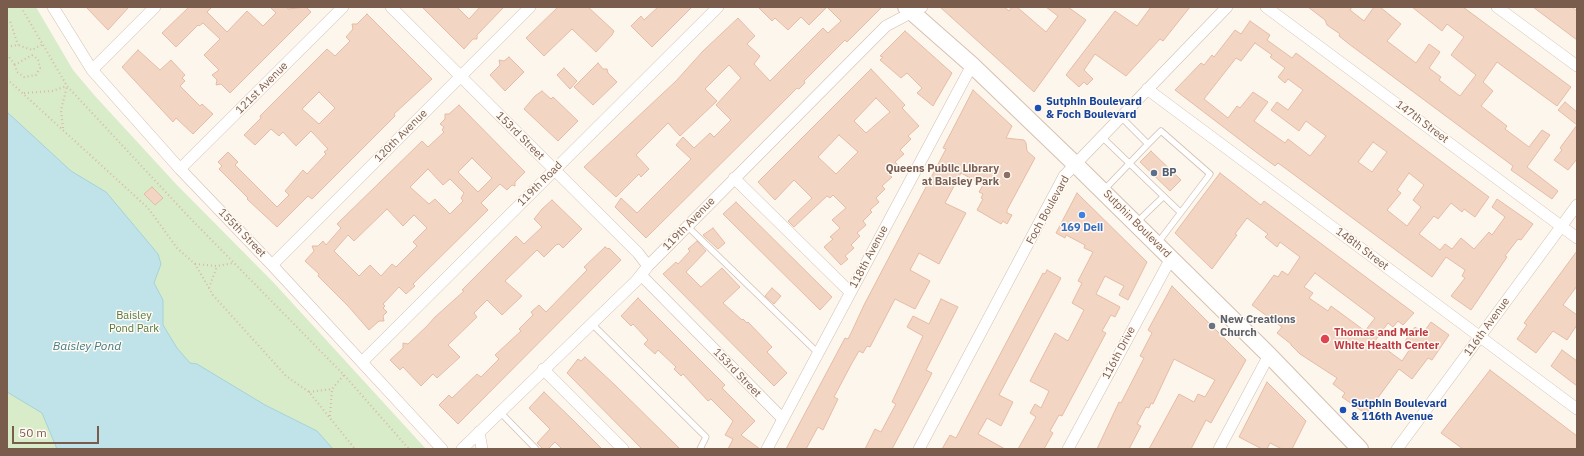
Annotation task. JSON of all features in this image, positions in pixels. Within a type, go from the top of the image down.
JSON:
[{"type":"main road","name":"Sutphin Boulevard","points":[[913,9],[1171,258],[1269,355],[1360,449]]},
{"type":"street","name":"155th Street","points":[[54,7],[92,70],[180,169],[272,265],[442,449]]},
{"type":"street","points":[[92,70],[155,7]]},
{"type":"street","name":"121st Avenue","points":[[180,169],[343,7]]},
{"type":"street","name":"153rd Street","points":[[390,7],[638,253],[645,270],[782,419]]},
{"type":"street","name":"120th Avenue","points":[[272,265],[530,7]]},
{"type":"street","name":"119th Road","points":[[362,362],[718,7]]},
{"type":"street","name":"Foch Boulevard","points":[[919,449],[1064,176],[1227,7]]},
{"type":"street","name":"147th Street","points":[[1266,7],[1577,238]]},
{"type":"street","points":[[1497,7],[1577,66]]},
{"type":"street","name":"119th Avenue","points":[[462,449],[645,270],[734,178],[886,26],[913,9]]},
{"type":"street","name":"118th Avenue","points":[[767,449],[972,65]]},
{"type":"street","name":"148th Street","points":[[1147,89],[1577,409]]},
{"type":"street","points":[[734,178],[850,292]]},
{"type":"street","name":"116th Avenue","points":[[1398,449],[1577,205]]},
{"type":"street","name":"116th Drive","points":[[1068,449],[1171,258]]},
{"type":"street","points":[[1219,449],[1269,355]]},
{"type":"street","points":[[543,369],[623,449]]},
{"type":"street","points":[[479,432],[482,449]]},
{"type":"lane","points":[[1121,117],[1148,144]]},
{"type":"lane","points":[[1103,192],[1161,131],[1210,174],[1156,244]]},
{"type":"lane","points":[[1102,137],[1180,212]]},
{"type":"lane","points":[[1136,224],[1163,196]]},
{"type":"lane","points":[[687,226],[818,353]]},
{"type":"lane","points":[[591,323],[706,437],[700,449]]},
{"type":"lane","points":[[500,412],[536,449]]},
{"type":"path","points":[[21,7],[44,44],[67,86],[233,263],[344,376],[410,449]]},
{"type":"path","points":[[7,20],[10,22],[18,44]]},
{"type":"path","points":[[7,47],[18,44],[32,50],[44,44]]},
{"type":"path","points":[[7,54],[18,72],[24,77],[36,75],[40,68],[38,60],[32,56],[15,65]]},
{"type":"path","points":[[7,79],[148,208],[177,248],[195,264],[209,288],[286,376],[308,392],[355,449]]},
{"type":"path","points":[[24,93],[52,91],[67,86]]},
{"type":"path","points":[[63,129],[61,110],[67,86]]},
{"type":"path","points":[[195,264],[217,266],[233,263]]},
{"type":"path","points":[[209,288],[217,266]]},
{"type":"path","points":[[330,417],[332,389],[344,376]]},
{"type":"path","points":[[308,392],[332,389]]},
{"type":"green space","name":"Baisley Pond Park","points":[[7,7],[36,7],[73,70],[95,96],[176,184],[274,283],[426,449],[7,449]]},
{"type":"water","name":"Baisley Pond","points":[[7,112],[71,171],[106,192],[158,254],[161,264],[154,283],[163,300],[163,325],[177,348],[190,363],[197,364],[265,405],[317,431],[333,449],[57,449],[42,413],[7,392]]},
{"type":"building","points":[[86,7],[129,7],[108,30]]},
{"type":"building","points":[[189,7],[212,7],[207,12],[227,32],[247,11],[263,26],[276,13],[270,7],[287,7],[288,9],[306,7],[311,12],[230,93],[221,84],[216,85],[217,80],[212,75],[219,70],[204,55],[220,39],[203,23],[199,26],[198,25],[176,47],[162,33]]},
{"type":"building","points":[[422,7],[457,7],[469,19],[480,7],[504,7],[477,35],[477,39],[473,39],[464,49]]},
{"type":"building","points":[[558,7],[588,7],[614,31],[596,52],[572,29],[544,56],[526,38]]},
{"type":"building","points":[[658,7],[692,7],[652,47],[631,26],[641,16],[644,20]]},
{"type":"building","points":[[758,7],[827,7],[809,25],[801,17],[788,30],[775,18],[772,21]]},
{"type":"building","points":[[827,7],[882,7],[847,42],[845,40],[804,81],[805,83],[799,89],[797,88],[646,238],[615,207],[621,198],[637,213],[691,159],[676,145],[683,137],[694,148],[710,133],[714,137],[731,120],[716,105],[741,78],[729,65],[705,89],[717,101],[680,136],[668,123],[636,155],[649,169],[641,177],[639,174],[616,197],[584,167],[676,81],[703,51],[738,18],[755,36],[747,44],[760,56],[754,64],[770,81],[823,28],[828,33],[841,21]]},
{"type":"building","points":[[940,7],[1004,7],[1009,11],[1012,7],[1017,7],[1046,32],[1058,16],[1046,7],[1068,7],[1086,20],[1034,92]]},
{"type":"building","points":[[1151,7],[1190,7],[1163,41],[1160,39],[1126,76],[1095,54],[1084,70],[1093,79],[1087,85],[1084,82],[1079,87],[1066,75],[1115,11],[1137,26]]},
{"type":"building","points":[[1308,7],[1352,7],[1350,10],[1364,21],[1374,7],[1380,7],[1401,24],[1387,41],[1416,63],[1429,44],[1440,52],[1429,68],[1441,77],[1439,80],[1460,96],[1476,75],[1451,55],[1464,37],[1447,24],[1442,31],[1412,7],[1463,7],[1571,87],[1557,106],[1497,62],[1483,82],[1493,91],[1481,106],[1507,126],[1505,129],[1529,147],[1542,130],[1550,135],[1527,167],[1558,191],[1552,199],[1511,170],[1513,166],[1349,44],[1339,36],[1340,34],[1327,25],[1325,20]]},
{"type":"building","points":[[1533,7],[1572,7],[1577,11],[1577,40]]},
{"type":"building","points":[[367,14],[432,79],[394,114],[395,116],[312,199],[308,196],[277,227],[247,199],[248,198],[219,169],[222,166],[218,162],[228,152],[238,162],[235,165],[277,207],[289,195],[285,191],[303,170],[307,174],[326,154],[324,152],[328,149],[311,131],[296,146],[283,132],[279,136],[271,129],[255,145],[244,135],[261,118],[260,116],[327,49],[335,56],[350,41],[346,37],[353,29],[352,24],[357,24]],"holes":[[[319,92],[335,108],[319,124],[302,109]]]},
{"type":"building","points":[[1250,21],[1270,35],[1267,40],[1292,58],[1296,53],[1489,197],[1475,217],[1464,209],[1462,212],[1451,203],[1438,219],[1434,216],[1419,234],[1440,250],[1445,244],[1452,249],[1461,238],[1474,249],[1489,232],[1492,235],[1505,217],[1492,207],[1497,199],[1533,224],[1521,240],[1518,239],[1505,256],[1507,257],[1471,310],[1451,296],[1465,278],[1462,276],[1465,270],[1446,257],[1432,277],[1278,163],[1275,166],[1175,90],[1201,63],[1204,65],[1212,55],[1214,57],[1235,30],[1241,34]],"holes":[[[1255,43],[1272,55],[1270,57],[1285,68],[1278,77],[1285,83],[1288,79],[1303,90],[1288,110],[1277,102],[1271,110],[1299,131],[1306,121],[1326,136],[1310,156],[1288,139],[1285,143],[1254,121],[1268,102],[1253,92],[1240,108],[1237,106],[1228,118],[1204,99],[1236,58],[1241,61]],[[1373,142],[1387,152],[1372,172],[1358,162]],[[1409,173],[1424,185],[1413,200],[1421,207],[1407,226],[1387,210],[1401,193],[1397,190]]]},
{"type":"building","points":[[905,31],[952,73],[933,106],[917,93],[922,88],[907,73],[901,78],[880,60],[883,57],[880,56]]},
{"type":"building","points":[[138,50],[160,70],[171,60],[185,75],[182,78],[185,81],[180,86],[200,106],[202,104],[213,114],[193,134],[176,118],[173,122],[122,67]]},
{"type":"building","points":[[509,57],[524,72],[505,91],[490,75],[500,65],[499,60],[504,61]]},
{"type":"building","points":[[598,63],[603,69],[607,69],[608,73],[617,82],[593,105],[574,87]]},
{"type":"building","points":[[564,68],[577,81],[570,89],[557,75]]},
{"type":"building","points":[[871,69],[905,105],[902,108],[919,126],[908,136],[911,139],[900,150],[904,154],[895,162],[898,165],[888,174],[892,177],[882,186],[885,189],[876,198],[879,202],[870,210],[872,212],[863,221],[866,225],[857,233],[860,236],[851,245],[854,248],[845,256],[848,259],[841,265],[824,247],[833,239],[830,237],[840,228],[832,220],[846,208],[833,195],[830,198],[827,196],[794,227],[788,221],[812,198],[794,180],[775,200],[758,182]],"holes":[[[876,98],[890,112],[866,133],[854,121]],[[839,135],[858,152],[836,174],[818,157]]]},
{"type":"building","points":[[973,90],[1012,126],[1006,138],[1024,140],[1027,151],[1035,158],[1007,210],[1007,213],[1012,215],[1007,224],[1003,221],[1001,224],[977,210],[983,199],[981,198],[983,194],[979,192],[983,185],[961,173],[945,203],[966,213],[939,264],[919,253],[910,270],[930,281],[915,309],[895,299],[870,347],[867,346],[863,353],[859,351],[852,363],[834,397],[838,399],[823,430],[818,427],[806,449],[786,449],[845,338],[848,339],[864,305],[946,149],[943,148]]},
{"type":"building","points":[[542,91],[551,99],[553,97],[578,121],[558,141],[524,109],[535,96]]},
{"type":"building","points":[[1565,102],[1577,112],[1577,125],[1558,110]]},
{"type":"building","points":[[459,105],[525,172],[515,182],[515,186],[512,185],[507,190],[500,184],[481,203],[488,210],[413,284],[415,286],[406,294],[399,287],[383,304],[385,306],[383,308],[387,312],[383,316],[384,321],[379,321],[369,330],[348,306],[318,276],[319,274],[305,261],[314,251],[312,246],[318,246],[323,241],[326,245],[341,228],[337,224],[422,141],[428,147],[444,132],[442,130],[444,127],[440,124],[445,119],[445,114],[449,114]],"holes":[[[472,158],[492,178],[478,192],[458,172]],[[428,169],[443,185],[450,179],[464,193],[461,198],[463,201],[450,214],[435,199],[429,204],[410,187]],[[387,209],[403,226],[414,215],[427,228],[413,242],[417,246],[396,267],[392,264],[381,276],[370,265],[359,276],[334,251],[348,235],[354,241]]]},
{"type":"building","points":[[1577,125],[1577,159],[1568,170],[1554,160],[1562,150],[1560,148]]},
{"type":"building","points":[[1151,151],[1181,180],[1170,191],[1140,162]]},
{"type":"building","points":[[1220,173],[1261,205],[1264,201],[1414,313],[1403,325],[1398,321],[1393,327],[1388,323],[1375,341],[1402,361],[1412,346],[1405,341],[1415,327],[1423,333],[1431,322],[1449,335],[1432,360],[1428,358],[1412,379],[1399,369],[1366,414],[1342,397],[1345,393],[1333,384],[1337,378],[1300,354],[1291,344],[1277,333],[1282,327],[1252,305],[1274,275],[1278,277],[1282,271],[1288,275],[1300,257],[1280,242],[1277,247],[1265,237],[1268,234],[1247,218],[1235,234],[1237,235],[1212,269],[1175,233]],"holes":[[[1315,273],[1375,318],[1365,331],[1331,306],[1328,311],[1309,298],[1313,293],[1304,287]]]},
{"type":"building","points":[[152,187],[163,198],[155,205],[144,194]]},
{"type":"building","points":[[1077,193],[1147,262],[1128,300],[1119,295],[1124,286],[1105,276],[1096,294],[1120,307],[1115,317],[1111,315],[1102,331],[1106,333],[1062,416],[1059,415],[1050,431],[1053,433],[1044,449],[1018,449],[1036,417],[1030,413],[1035,404],[1041,408],[1049,391],[1030,381],[1055,333],[1068,341],[1084,310],[1072,303],[1082,283],[1078,281],[1093,252],[1084,248],[1085,245],[1066,235],[1065,238],[1056,233]]},
{"type":"building","points":[[552,200],[582,229],[563,248],[559,244],[556,245],[544,257],[537,250],[505,281],[522,296],[502,315],[487,300],[474,313],[477,317],[448,345],[460,357],[437,378],[433,374],[421,386],[403,367],[400,370],[390,360],[403,348],[403,343],[408,344],[464,291],[462,290],[516,236],[524,244],[542,227],[534,219]]},
{"type":"building","points":[[736,202],[832,297],[820,310],[723,214]]},
{"type":"building","points":[[713,228],[725,243],[718,249],[703,235]]},
{"type":"building","points":[[697,241],[706,251],[686,272],[701,287],[722,268],[740,287],[723,303],[742,320],[743,319],[747,323],[748,322],[772,347],[767,352],[787,373],[774,386],[663,274],[676,262],[678,264],[690,251],[688,249]]},
{"type":"building","points":[[605,247],[608,249],[609,248],[621,260],[458,424],[439,405],[449,395],[452,398],[477,374],[481,377],[499,359],[495,355],[521,331],[519,329],[533,315],[531,312],[539,305],[546,312],[587,270],[584,267]]},
{"type":"building","points":[[1577,251],[1577,286],[1563,305],[1577,315],[1577,325],[1567,340],[1553,331],[1536,353],[1517,339],[1527,325],[1524,323]]},
{"type":"building","points":[[1047,270],[1061,278],[999,395],[1013,402],[1001,426],[987,418],[978,434],[1005,449],[942,449],[950,435],[956,438],[1043,273],[1045,274]]},
{"type":"building","points":[[1172,286],[1246,360],[1211,423],[1206,420],[1191,449],[1149,449],[1179,394],[1194,402],[1198,394],[1205,397],[1215,380],[1174,359],[1153,404],[1151,403],[1149,408],[1146,407],[1137,424],[1141,426],[1129,449],[1097,449],[1119,402],[1121,403],[1144,358],[1140,356],[1152,333],[1148,330]]},
{"type":"building","points":[[772,288],[781,296],[774,304],[765,296]]},
{"type":"building","points":[[638,298],[725,385],[722,388],[755,421],[741,435],[760,449],[728,449],[733,439],[725,435],[733,421],[711,399],[708,401],[683,374],[681,376],[674,369],[676,367],[658,350],[655,354],[644,344],[648,340],[633,324],[631,326],[621,316]]},
{"type":"building","points":[[941,299],[958,307],[926,370],[932,373],[928,381],[892,449],[865,449],[875,429],[881,432],[896,404],[892,402],[923,336],[907,327],[913,316],[929,324]]},
{"type":"building","points":[[1562,350],[1577,361],[1577,386],[1551,366]]},
{"type":"building","points":[[585,357],[680,449],[642,449],[567,373],[578,359],[581,361]]},
{"type":"building","points":[[1490,370],[1577,436],[1577,449],[1463,449],[1441,433]]},
{"type":"building","points":[[1267,382],[1306,421],[1292,449],[1282,449],[1270,443],[1267,449],[1262,449],[1239,437]]},
{"type":"building","points":[[544,392],[602,449],[562,449],[555,442],[548,449],[543,449],[537,443],[550,429],[529,408]]},
{"type":"place","name":"Sutphin Boulevard & Foch Boulevard","points":[[1038,108]]},
{"type":"place","name":"BP","points":[[1154,173]]},
{"type":"place","name":"Queens Public Library at Baisley Park","points":[[1007,175]]},
{"type":"place","name":"169 Deii","points":[[1082,215]]},
{"type":"place","name":"New Creations Church","points":[[1212,326]]},
{"type":"place","name":"Thomas and Marie White Health Center","points":[[1325,339]]},
{"type":"place","name":"Sutphin Boulevard & 116th Avenue","points":[[1343,410]]}]
